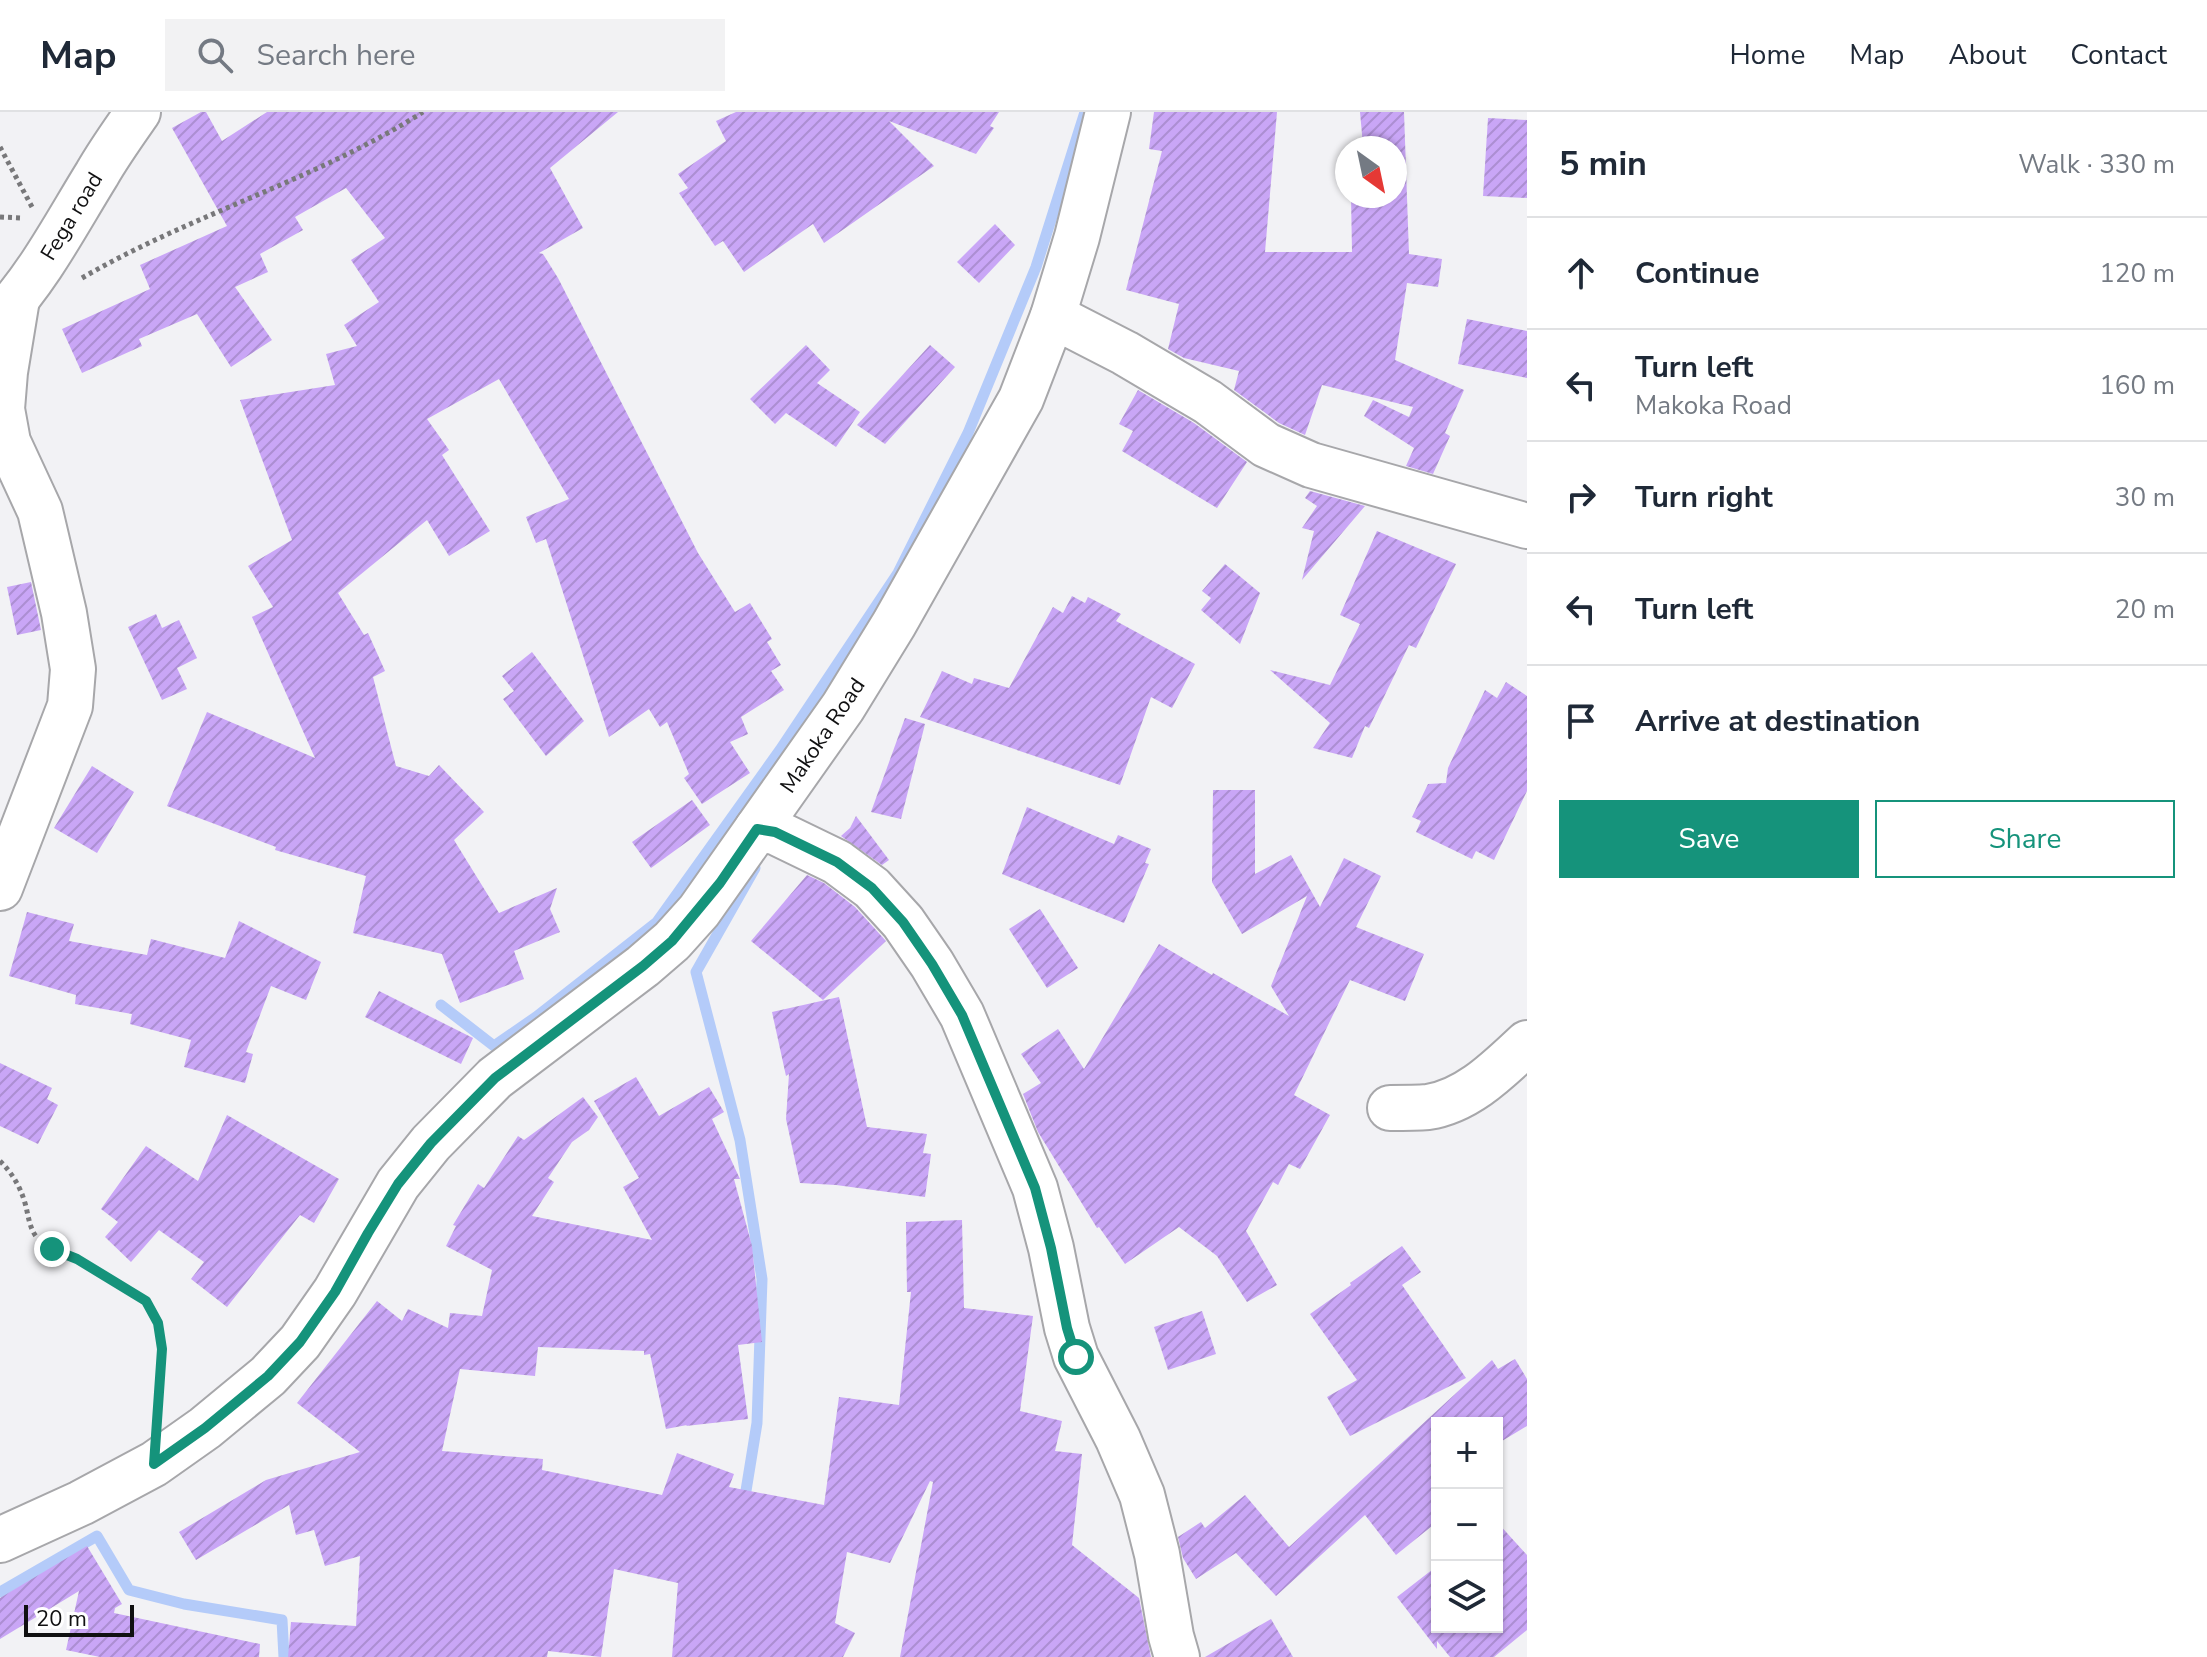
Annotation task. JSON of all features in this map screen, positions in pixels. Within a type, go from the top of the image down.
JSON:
[{"type":"street","name":"Fega road","points":[[9,308],[64,265],[98,172],[138,112]]},
{"type":"street","name":"Makoka Road","points":[[0,1540],[91,1498],[154,1464],[205,1428],[268,1376],[300,1342],[335,1292],[398,1184],[431,1143],[495,1078],[672,941],[720,883],[843,707],[901,612],[1021,399],[1053,316],[1077,237],[1108,112]]},
{"type":"street","points":[[0,888],[70,706],[73,669],[64,613],[40,511],[8,442],[2,409],[9,308]]},
{"type":"street","points":[[1053,316],[1125,353],[1208,402],[1266,445],[1299,460],[1527,526]]},
{"type":"street","points":[[757,829],[775,832],[837,862],[872,888],[903,922],[962,1015],[1035,1188],[1076,1357],[1118,1439],[1142,1495],[1177,1657]]},
{"type":"street","points":[[1390,1108],[1431,1106],[1466,1094],[1527,1043]]},
{"type":"path","points":[[0,147],[64,265],[124,253],[355,151],[423,112]]},
{"type":"path","points":[[0,1161],[10,1171],[19,1188],[30,1229],[40,1241],[77,1259],[146,1301],[158,1323],[162,1349],[154,1464]]},
{"type":"building","points":[[206,112],[222,141],[267,112],[618,112],[550,168],[583,228],[539,253],[543,254],[558,278],[698,553],[735,612],[750,603],[772,639],[767,642],[781,665],[771,671],[784,690],[741,717],[748,734],[730,742],[750,773],[702,804],[684,778],[689,774],[667,722],[660,727],[649,709],[609,737],[546,539],[536,543],[526,517],[569,499],[499,379],[427,419],[449,450],[442,455],[490,531],[449,556],[427,520],[338,593],[364,635],[368,633],[385,671],[373,677],[396,766],[429,776],[439,765],[484,812],[454,840],[499,913],[557,888],[550,909],[560,932],[514,951],[524,979],[460,1003],[442,954],[353,933],[366,876],[275,850],[276,847],[167,806],[207,712],[315,758],[252,617],[273,607],[248,566],[292,540],[240,400],[335,385],[326,354],[357,346],[344,325],[379,302],[351,260],[385,238],[346,188],[295,217],[303,230],[260,254],[268,272],[235,287],[272,340],[231,367],[197,314],[139,339],[142,346],[82,373],[62,329],[150,289],[140,265],[227,226],[172,128]]},
{"type":"building","points":[[736,112],[999,112],[990,126],[994,128],[976,154],[889,121],[934,166],[824,243],[813,224],[744,272],[723,241],[715,246],[679,193],[688,188],[678,174],[726,141],[716,121]]},
{"type":"building","points":[[1154,112],[1277,112],[1265,252],[1352,252],[1351,208],[1407,208],[1407,197],[1409,254],[1442,259],[1438,287],[1407,283],[1395,360],[1464,390],[1445,433],[1450,436],[1433,474],[1406,466],[1414,448],[1364,416],[1373,400],[1409,417],[1413,407],[1322,385],[1305,435],[1279,423],[1234,390],[1239,371],[1184,358],[1168,349],[1179,304],[1126,290],[1162,151],[1149,149]]},
{"type":"building","points":[[1360,112],[1404,112],[1405,136],[1362,136]]},
{"type":"building","points":[[1488,118],[1527,120],[1527,198],[1483,196]]},
{"type":"building","points":[[995,224],[1015,245],[979,283],[957,262]]},
{"type":"building","points":[[1467,319],[1527,331],[1527,378],[1458,364]]},
{"type":"building","points":[[806,345],[830,370],[817,383],[860,412],[836,447],[786,413],[775,424],[750,399]]},
{"type":"building","points":[[930,345],[955,367],[885,444],[857,425]]},
{"type":"building","points":[[1138,390],[1194,423],[1247,462],[1217,508],[1122,451],[1133,431],[1119,424]]},
{"type":"building","points":[[1310,491],[1365,506],[1302,580],[1314,531],[1302,528],[1317,506],[1305,498]]},
{"type":"building","points":[[1377,531],[1456,564],[1416,648],[1409,645],[1369,728],[1365,726],[1352,758],[1313,748],[1330,723],[1270,670],[1330,685],[1360,624],[1340,615]]},
{"type":"building","points":[[1225,564],[1260,593],[1240,644],[1201,610],[1211,598],[1202,591]]},
{"type":"building","points":[[31,582],[41,630],[17,635],[7,587]]},
{"type":"building","points":[[1072,596],[1085,603],[1088,597],[1121,614],[1116,621],[1195,664],[1172,708],[1151,697],[1120,785],[920,717],[942,671],[972,684],[974,678],[1009,688],[1053,607],[1063,613]]},
{"type":"building","points":[[156,614],[162,628],[179,620],[197,658],[177,668],[187,689],[162,700],[128,627]]},
{"type":"building","points":[[532,652],[584,721],[546,756],[503,699],[514,691],[502,676]]},
{"type":"building","points":[[1506,682],[1527,696],[1527,791],[1494,860],[1476,851],[1472,859],[1416,832],[1421,821],[1412,817],[1428,784],[1446,783],[1448,768],[1485,690],[1497,698]]},
{"type":"building","points":[[905,718],[925,724],[901,819],[871,812]]},
{"type":"building","points":[[92,766],[134,792],[97,853],[54,828]]},
{"type":"building","points":[[1213,790],[1255,790],[1255,874],[1291,855],[1320,907],[1344,858],[1381,876],[1356,927],[1424,954],[1405,1001],[1350,980],[1294,1095],[1330,1115],[1300,1169],[1289,1164],[1278,1185],[1273,1182],[1246,1231],[1277,1285],[1247,1302],[1217,1256],[1179,1227],[1125,1264],[1097,1228],[1038,1132],[1023,1094],[1041,1083],[1021,1054],[1058,1029],[1084,1069],[1159,944],[1289,1016],[1271,986],[1307,896],[1242,934],[1212,882]]},
{"type":"building","points":[[692,800],[710,825],[651,868],[632,842]]},
{"type":"building","points":[[1027,807],[1114,844],[1118,835],[1151,849],[1145,863],[1149,864],[1124,923],[1002,874]]},
{"type":"building","points":[[856,816],[889,860],[882,865],[841,836]]},
{"type":"building","points":[[807,875],[824,883],[855,907],[886,941],[823,1000],[751,941]]},
{"type":"building","points":[[1040,909],[1078,968],[1047,988],[1009,929]]},
{"type":"building","points":[[27,912],[74,924],[69,941],[147,955],[151,939],[225,958],[239,921],[321,962],[306,1000],[271,986],[246,1052],[253,1054],[245,1083],[184,1067],[191,1040],[130,1024],[132,1014],[75,1004],[76,995],[9,976]]},
{"type":"building","points":[[379,991],[473,1038],[461,1064],[365,1017]]},
{"type":"building","points":[[839,997],[867,1127],[927,1134],[923,1153],[931,1154],[925,1197],[800,1183],[786,1119],[789,1074],[786,1076],[772,1012]]},
{"type":"building","points":[[0,1063],[52,1088],[47,1099],[58,1105],[38,1144],[0,1126]]},
{"type":"building","points":[[636,1077],[659,1116],[709,1087],[724,1112],[712,1119],[740,1179],[734,1179],[752,1246],[762,1342],[738,1345],[748,1419],[666,1429],[650,1354],[644,1355],[644,1351],[538,1347],[535,1376],[460,1369],[442,1451],[543,1459],[542,1470],[662,1495],[677,1453],[734,1474],[729,1487],[824,1505],[839,1397],[899,1405],[911,1292],[907,1292],[906,1222],[962,1220],[964,1308],[1033,1316],[1020,1411],[1062,1421],[1055,1451],[1082,1454],[1072,1545],[1139,1598],[1151,1657],[900,1657],[933,1482],[930,1481],[890,1563],[847,1552],[835,1623],[855,1633],[843,1657],[672,1657],[678,1583],[614,1569],[601,1657],[548,1651],[547,1657],[288,1657],[291,1622],[356,1626],[360,1556],[325,1566],[314,1530],[296,1535],[289,1505],[196,1560],[179,1532],[266,1480],[360,1452],[297,1403],[377,1301],[402,1321],[408,1309],[448,1328],[450,1313],[482,1316],[492,1270],[446,1246],[456,1226],[453,1225],[478,1184],[484,1188],[518,1136],[524,1140],[583,1097],[598,1117],[589,1130],[572,1142],[548,1178],[554,1182],[532,1216],[652,1240],[623,1187],[639,1178],[594,1101]]},
{"type":"building","points":[[227,1115],[339,1179],[314,1223],[300,1215],[227,1307],[191,1279],[204,1262],[159,1230],[131,1262],[105,1237],[118,1222],[101,1209],[146,1146],[198,1181]]},
{"type":"building","points":[[1402,1246],[1421,1272],[1402,1285],[1466,1378],[1350,1436],[1327,1397],[1357,1380],[1310,1314]]},
{"type":"building","points":[[1202,1311],[1216,1354],[1168,1370],[1154,1327]]},
{"type":"building","points":[[1515,1359],[1527,1379],[1527,1426],[1503,1440],[1503,1417],[1431,1417],[1431,1527],[1396,1555],[1365,1515],[1276,1596],[1236,1553],[1196,1579],[1183,1558],[1178,1537],[1201,1522],[1205,1528],[1245,1495],[1289,1547],[1492,1360],[1498,1369]]},
{"type":"building","points":[[1503,1529],[1527,1555],[1527,1630],[1494,1657],[1450,1657],[1437,1641],[1437,1649],[1397,1597],[1431,1571],[1431,1633],[1503,1633]]},
{"type":"building","points":[[87,1546],[122,1604],[115,1608],[114,1613],[260,1644],[259,1657],[100,1657],[66,1650],[79,1591],[0,1639],[0,1598]]},
{"type":"building","points":[[1271,1619],[1293,1657],[1205,1657]]},
{"type":"waterway","points":[[441,1005],[494,1046],[657,922],[780,750],[898,573],[968,433],[1036,267],[1085,112]]},
{"type":"waterway","points":[[744,1503],[757,1423],[762,1279],[740,1140],[696,972],[755,868]]},
{"type":"waterway","points":[[0,1592],[97,1536],[129,1590],[184,1604],[282,1620],[284,1657]]},
{"type":"route","points":[[52,1249],[77,1259],[146,1301],[158,1323],[162,1349],[154,1464],[205,1428],[268,1376],[300,1342],[335,1292],[398,1184],[431,1143],[495,1078],[672,941],[699,911],[757,829],[775,832],[837,862],[872,888],[903,922],[932,964],[962,1015],[1035,1188],[1076,1357]]}]
